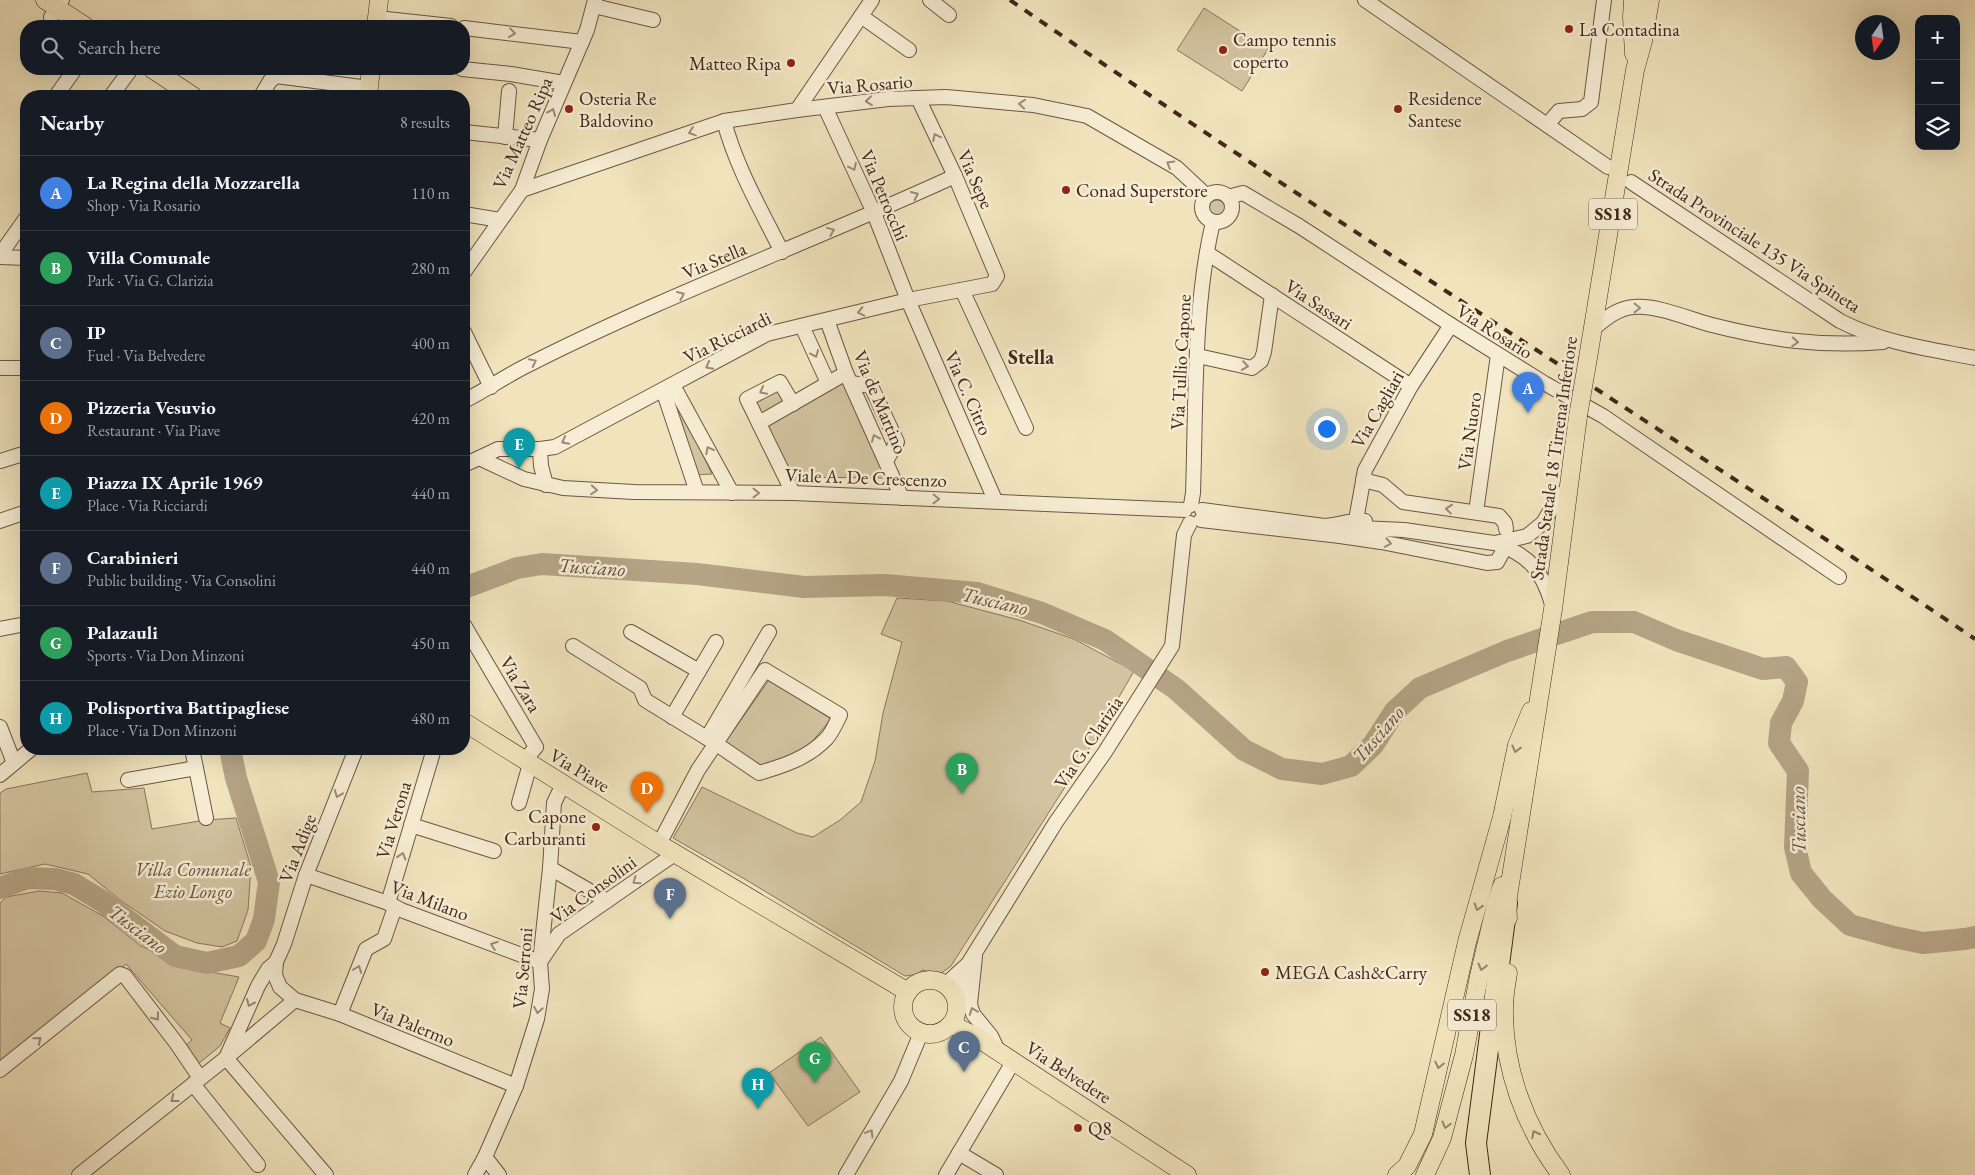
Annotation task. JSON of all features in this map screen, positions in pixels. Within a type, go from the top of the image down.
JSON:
[{"type":"highway","points":[[1480,1175],[1476,1144],[1507,903]]},
{"type":"main road","points":[[376,20],[379,0]]},
{"type":"main road","name":"Strada Statale 18 Tirrena Inferiore","points":[[1560,1175],[1544,1153],[1524,1114],[1507,1054],[1504,1007],[1509,961],[1507,903],[1552,616],[1578,416],[1635,70],[1632,17],[1645,2]]},
{"type":"main road","points":[[54,6],[76,20]]},
{"type":"main road","points":[[161,75],[184,90]]},
{"type":"main road","points":[[368,90],[370,75]]},
{"type":"main road","points":[[1397,1175],[1407,1166],[1423,1134],[1467,942],[1502,817],[1517,744],[1541,688]]},
{"type":"main road","name":"Via Piave","points":[[470,726],[527,763],[676,853]]},
{"type":"main road","points":[[676,853],[908,992]]},
{"type":"main road","name":"Strada Statale 18 Tirrena Inferiore","points":[[1425,1175],[1442,1138],[1464,1055],[1497,900],[1515,853]]},
{"type":"main road","points":[[931,981],[945,985],[950,989],[956,1001],[956,1017],[952,1024],[938,1033],[921,1033],[914,1029],[905,1015],[903,1007],[908,992],[924,982],[931,981]]},
{"type":"main road","name":"Via Belvedere","points":[[952,1024],[1006,1057],[1178,1173]]},
{"type":"street","points":[[797,110],[872,0]]},
{"type":"street","points":[[930,0],[949,15]]},
{"type":"street","points":[[1547,125],[1559,111],[1582,109],[1591,102],[1604,0]]},
{"type":"street","points":[[1371,2],[1608,167]]},
{"type":"street","points":[[595,3],[653,20]]},
{"type":"street","name":"Via Matteo Ripa","points":[[470,263],[522,190],[540,140],[582,42],[595,3]]},
{"type":"street","points":[[861,16],[909,50]]},
{"type":"street","points":[[470,29],[582,42]]},
{"type":"street","points":[[470,70],[511,74],[564,83]]},
{"type":"street","points":[[60,90],[71,75]]},
{"type":"street","points":[[116,90],[127,75]]},
{"type":"street","points":[[264,90],[270,80],[276,76],[356,90]]},
{"type":"street","points":[[505,137],[509,91]]},
{"type":"street","name":"Via Rosario","points":[[522,190],[724,121],[888,99],[946,97],[1033,105],[1088,116],[1177,168],[1207,196]]},
{"type":"street","name":"Via Sepe","points":[[918,98],[955,176],[998,276]]},
{"type":"street","name":"Via Petrocchi","points":[[825,106],[874,213],[908,300]]},
{"type":"street","points":[[724,121],[729,139],[748,182],[782,252]]},
{"type":"street","points":[[470,133],[540,140]]},
{"type":"street","name":"Via Stella","points":[[470,398],[528,364],[656,305],[874,213],[955,176]]},
{"type":"street","name":"Strada Provinciale 135 Via Spineta","points":[[1631,182],[1840,321],[1863,332],[1890,341],[1975,358]]},
{"type":"street","points":[[1218,192],[1228,197],[1232,209],[1230,214],[1223,221],[1213,222],[1207,219],[1202,209],[1207,196],[1218,192]]},
{"type":"street","name":"Via Rosario","points":[[1228,197],[1243,193],[1299,226],[1498,355],[1603,416],[1839,577]]},
{"type":"street","points":[[470,215],[500,220]]},
{"type":"street","name":"Via Tullio Capone","points":[[1194,513],[1193,493],[1198,356],[1206,252],[1213,222]]},
{"type":"street","points":[[20,227],[0,256],[20,258]]},
{"type":"street","name":"Via Sassari","points":[[1206,252],[1411,386]]},
{"type":"street","name":"Via Ricciardi","points":[[470,462],[498,448],[540,449],[555,447],[767,334],[908,300],[992,284],[998,276]]},
{"type":"street","points":[[962,290],[1026,428]]},
{"type":"street","points":[[1198,356],[1252,368],[1261,361],[1272,296]]},
{"type":"street","name":"Via C. Citro","points":[[908,300],[995,500]]},
{"type":"street","points":[[1594,328],[1611,315],[1623,309],[1635,307],[1670,313],[1713,325],[1787,341],[1858,344],[1890,341]]},
{"type":"street","name":"Via de Martino","points":[[827,320],[849,378],[902,498]]},
{"type":"street","name":"Via Cagliari","points":[[1356,520],[1365,470],[1411,386],[1451,325]]},
{"type":"street","points":[[802,326],[828,383]]},
{"type":"street","points":[[470,344],[491,387]]},
{"type":"street","name":"Via Nuoro","points":[[1476,512],[1498,355]]},
{"type":"street","points":[[0,368],[20,368]]},
{"type":"street","points":[[759,423],[828,383],[849,378]]},
{"type":"street","points":[[793,404],[780,382],[748,399],[793,493]]},
{"type":"street","points":[[668,387],[697,492]]},
{"type":"street","points":[[668,387],[732,493]]},
{"type":"street","points":[[540,449],[541,466],[546,485]]},
{"type":"street","points":[[0,461],[20,455]]},
{"type":"street","name":"Viale A. De Crescenzo","points":[[479,458],[524,479],[546,485],[634,492],[793,493],[995,500],[1194,513],[1324,526],[1356,520],[1498,548],[1527,536],[1543,524],[1559,496],[1568,489]]},
{"type":"street","points":[[1362,480],[1384,485],[1403,502],[1499,516],[1505,522],[1506,529]]},
{"type":"street","name":"Viale A. De Crescenzo","points":[[1194,513],[1381,542],[1487,563],[1497,562],[1498,548]]},
{"type":"street","name":"Via G. Clarizia","points":[[945,985],[968,964],[1056,822],[1172,646],[1184,535],[1194,513]]},
{"type":"street","points":[[0,521],[20,514]]},
{"type":"street","name":"Viale A. De Crescenzo","points":[[1340,536],[1360,528],[1404,530]]},
{"type":"street","points":[[1498,548],[1518,553],[1533,564],[1546,583],[1552,616]]},
{"type":"street","points":[[0,629],[20,625]]},
{"type":"street","points":[[632,632],[699,670]]},
{"type":"street","points":[[659,844],[698,770],[711,740],[769,632]]},
{"type":"street","name":"Via Zara","points":[[470,635],[536,747],[527,763]]},
{"type":"street","points":[[672,717],[716,642]]},
{"type":"street","points":[[573,646],[640,688],[645,700],[711,740],[759,773],[781,767],[806,756],[827,738],[840,715],[765,670],[711,740]]},
{"type":"street","points":[[0,727],[14,763]]},
{"type":"street","points":[[0,775],[24,755]]},
{"type":"street","points":[[193,755],[206,818]]},
{"type":"street","name":"Via Adige","points":[[226,1058],[258,986],[268,969],[276,962],[284,944],[306,875],[354,755]]},
{"type":"street","name":"Via Verona","points":[[340,1014],[366,949],[384,939],[395,907],[411,825],[432,755]]},
{"type":"street","points":[[519,803],[527,763]]},
{"type":"street","points":[[128,780],[196,768]]},
{"type":"street","name":"Via Serroni","points":[[474,1175],[485,1157],[516,1086],[537,1019],[542,989],[540,962],[550,868],[554,803],[563,784]]},
{"type":"street","points":[[411,825],[494,851]]},
{"type":"street","name":"Via Consolini","points":[[540,962],[559,934],[676,853]]},
{"type":"street","points":[[550,868],[607,901]]},
{"type":"street","name":"Via Milano","points":[[306,875],[540,962]]},
{"type":"street","points":[[946,1175],[959,1153],[1006,1057],[973,1014],[970,1004],[976,952]]},
{"type":"street","points":[[276,962],[275,975],[280,987],[295,1000]]},
{"type":"street","name":"Via G. Clarizia","points":[[956,1001],[968,964]]},
{"type":"street","points":[[0,1070],[120,974],[125,976],[177,1044],[197,1081],[258,1165]]},
{"type":"street","name":"Via Adige","points":[[79,1175],[226,1058],[295,1000]]},
{"type":"street","name":"Via Palermo","points":[[295,1000],[340,1014],[516,1086]]},
{"type":"street","points":[[846,1175],[901,1081],[921,1033]]},
{"type":"street","points":[[226,1058],[322,1173]]},
{"type":"street","points":[[959,1153],[996,1175]]},
{"type":"street","points":[[485,1157],[499,1175]]},
{"type":"green space","name":"Campo tennis coperto","points":[[1204,8],[1268,49],[1242,91],[1177,50]]},
{"type":"green space","points":[[1214,200],[1220,200],[1225,205],[1223,214],[1214,216],[1209,211],[1209,205]]},
{"type":"green space","points":[[840,371],[888,478],[793,477],[751,393],[781,377],[793,397]]},
{"type":"green space","points":[[678,403],[712,474],[695,475],[673,405]]},
{"type":"green space","points":[[897,598],[947,601],[1019,620],[1074,639],[1134,671],[1086,754],[951,966],[940,974],[922,970],[919,974],[905,976],[673,838],[702,787],[797,833],[813,837],[840,820],[861,802],[875,761],[883,713],[902,642],[881,634]]},
{"type":"green space","points":[[769,680],[831,719],[811,743],[792,757],[762,767],[724,744]]},
{"type":"green space","name":"Villa Comunale Ezio Longo","points":[[87,773],[92,792],[144,788],[152,829],[205,820],[236,818],[251,867],[248,910],[237,941],[222,947],[197,943],[165,931],[120,900],[88,874],[45,864],[0,874],[0,793],[6,789]]},
{"type":"green space","points":[[39,891],[62,893],[103,916],[141,946],[177,962],[216,973],[239,977],[220,1023],[230,1028],[220,1046],[198,1064],[184,1047],[192,1040],[126,964],[0,1066],[0,903],[6,897]]},
{"type":"green space","points":[[821,1037],[860,1092],[808,1126],[769,1073]]},
{"type":"waterway","name":"Tusciano","points":[[470,586],[517,568],[542,564],[697,574],[804,587],[885,585],[977,593],[1042,613],[1105,640],[1176,689],[1244,750],[1282,769],[1322,774],[1351,766],[1373,745],[1395,711],[1420,688],[1507,651],[1592,622],[1634,622],[1676,640],[1763,669],[1786,667],[1797,682],[1793,701],[1781,723],[1779,743],[1798,771],[1795,847],[1801,873],[1822,899],[1850,925],[1923,943],[1975,937]]},
{"type":"waterway","name":"Tusciano","points":[[0,888],[28,878],[55,879],[74,884],[102,901],[175,956],[207,963],[239,956],[256,941],[264,919],[269,882],[236,778],[231,755]]},
{"type":"railway","points":[[1010,0],[1250,162],[1975,639]]},
{"type":"place","name":"La Contadina","points":[[1569,29]]},
{"type":"place","name":"Campo tennis coperto","points":[[1223,50]]},
{"type":"place","name":"Matteo Ripa","points":[[791,63]]},
{"type":"place","name":"Osteria Re Baldovino","points":[[569,109]]},
{"type":"place","name":"Residence Santese","points":[[1398,109]]},
{"type":"place","name":"Conad Superstore","points":[[1066,190]]},
{"type":"place","name":"La Regina della Mozzarella","points":[[1528,413]]},
{"type":"place","name":"Piazza IX Aprile 1969","points":[[519,469]]},
{"type":"place","name":"Villa Comunale","points":[[962,794]]},
{"type":"place","name":"Pizzeria Vesuvio","points":[[647,813]]},
{"type":"place","name":"Capone Carburanti","points":[[596,827]]},
{"type":"place","name":"Carabinieri","points":[[670,919]]},
{"type":"place","name":"MEGA Cash&Carry","points":[[1265,972]]},
{"type":"place","name":"IP","points":[[964,1072]]},
{"type":"place","name":"Palazauli","points":[[815,1083]]},
{"type":"place","name":"Polisportiva Battipagliese","points":[[758,1109]]},
{"type":"place","name":"Q8","points":[[1078,1128]]},
{"type":"district","name":"Stella","points":[[1031,357]]}]
